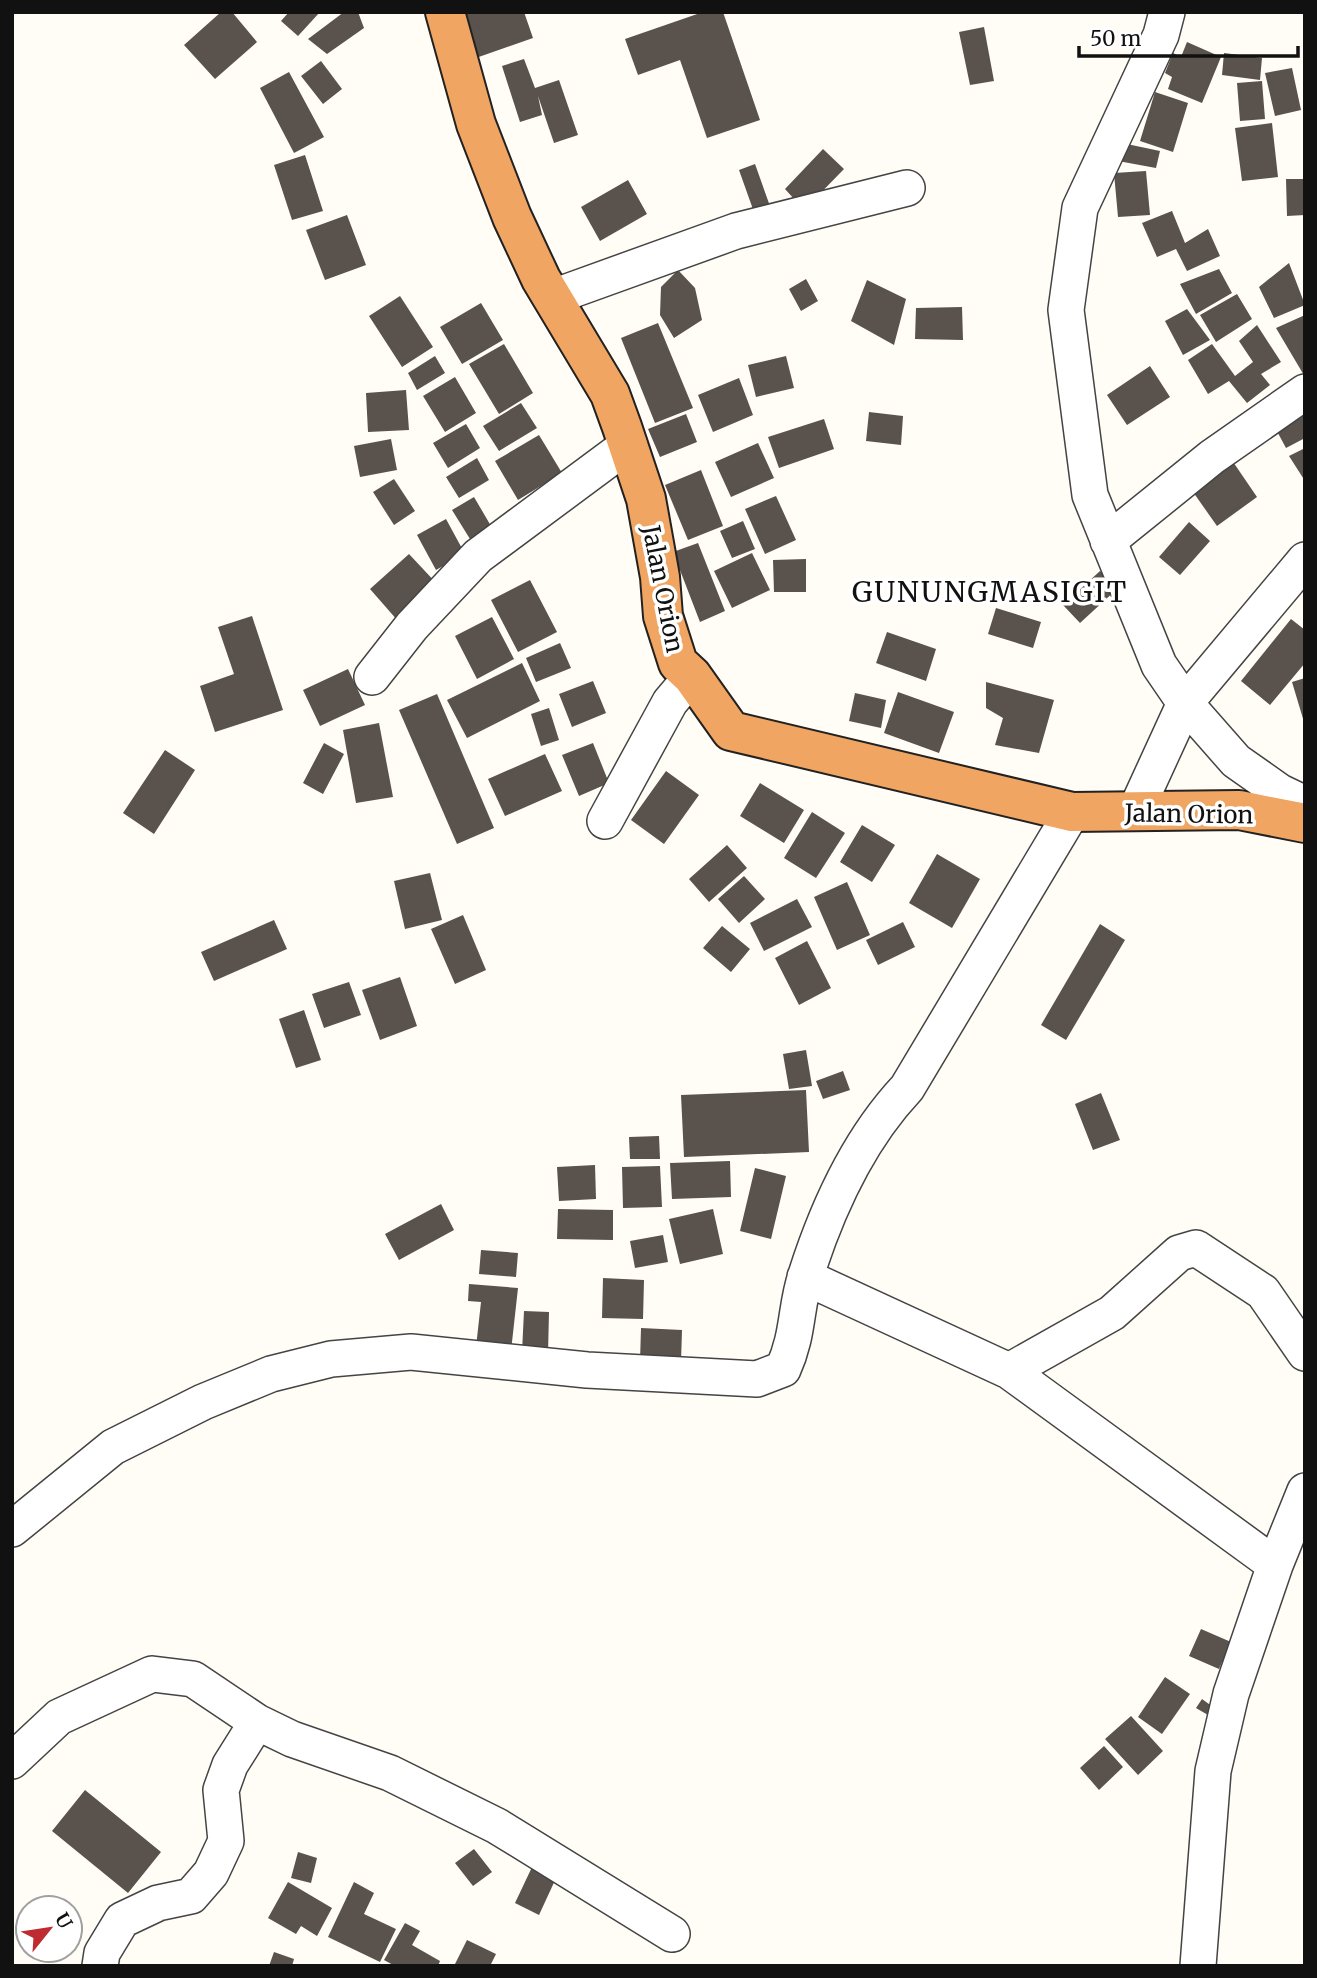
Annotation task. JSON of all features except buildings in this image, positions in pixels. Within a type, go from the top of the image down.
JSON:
[{"type":"highway","name":"Jalan Orion","points":[[445,12],[476,124],[512,217],[541,279],[554,296],[610,394],[629,444],[646,499],[660,577],[663,616],[678,663],[692,676],[731,731],[1072,812],[1239,810],[1305,823]]},
{"type":"street","points":[[1167,12],[1161,35],[1080,208],[1066,310],[1090,495],[1159,665],[1185,703],[1236,761],[1280,792],[1305,804]]},
{"type":"street","points":[[554,296],[736,231],[907,188]]},
{"type":"street","points":[[1108,541],[1212,457],[1305,393]]},
{"type":"street","points":[[372,677],[412,626],[478,555],[629,444]]},
{"type":"street","points":[[1135,812],[1185,703],[1305,561]]},
{"type":"street","points":[[606,821],[670,702],[692,676]]},
{"type":"street","points":[[12,1529],[113,1447],[203,1402],[271,1374],[331,1359],[411,1352],[587,1370],[757,1379],[783,1369],[794,1344],[805,1277],[835,1201],[881,1116],[907,1088],[1072,812]]},
{"type":"street","points":[[1009,1371],[1112,1313],[1180,1253],[1196,1248],[1263,1292],[1305,1353]]},
{"type":"street","points":[[805,1277],[1009,1371],[1275,1565]]},
{"type":"street","points":[[1198,1966],[1213,1771],[1231,1694],[1275,1565],[1305,1491]]},
{"type":"street","points":[[12,1761],[59,1717],[152,1674],[193,1679],[257,1722],[292,1739],[390,1773],[497,1826],[672,1934]]},
{"type":"street","points":[[100,1966],[102,1953],[122,1920],[158,1903],[191,1896],[211,1873],[226,1841],[221,1790],[230,1765],[257,1722]]},
{"type":"district","name":"GUNUNGMASIGIT","points":[[990,592]]}]
